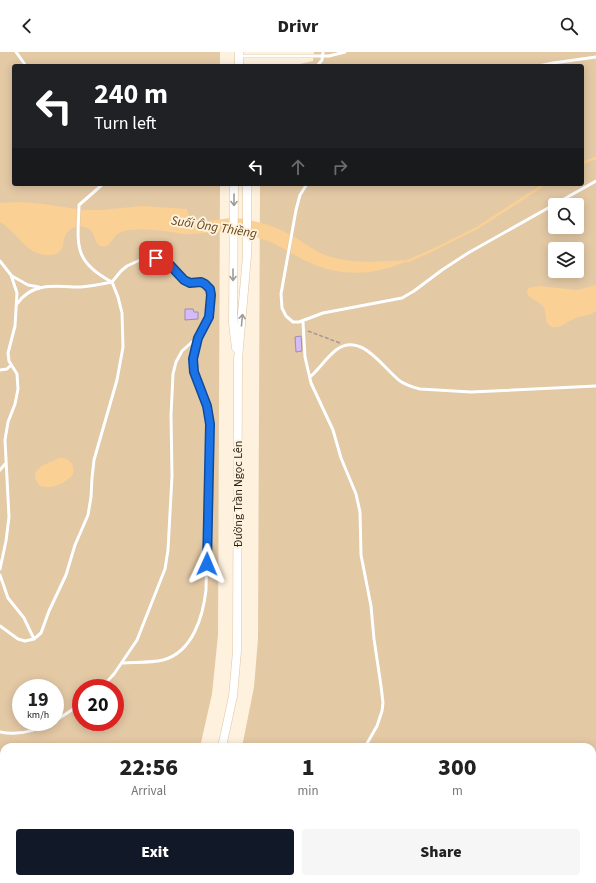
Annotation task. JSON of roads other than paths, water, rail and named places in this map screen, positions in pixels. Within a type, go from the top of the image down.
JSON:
[{"type":"street","name":"Đường Trần Ngọc Lên","points":[[234,186],[233,324],[238,359]]},
{"type":"street","name":"Đường Trần Ngọc Lên","points":[[223,743],[233,696],[237,643],[238,359],[248,237],[246,186]]},
{"type":"lane","points":[[16,52],[25,64]]},
{"type":"lane","points":[[239,54],[335,55],[345,52]]},
{"type":"lane","points":[[318,64],[323,54]]},
{"type":"lane","points":[[549,64],[596,57]]},
{"type":"lane","points":[[305,186],[302,190],[298,201],[287,255],[281,298],[282,308],[286,316],[290,320],[296,322],[303,322],[318,314],[396,299],[408,295],[461,257],[596,181]]},
{"type":"lane","points":[[0,626],[21,640],[34,639],[41,633],[49,611],[62,584],[75,545],[88,515],[94,460],[120,369],[123,347],[123,318],[120,301],[112,282],[90,268],[83,259],[78,244],[78,205],[101,186]]},
{"type":"lane","points":[[11,275],[28,284],[39,287],[90,286],[112,282],[121,270],[127,266],[140,260],[150,258],[166,262],[187,282],[201,282],[205,284],[211,292],[208,321],[198,338],[194,353],[194,372],[207,406],[210,424],[206,584],[204,606],[191,638],[178,653],[158,661],[122,662]]},
{"type":"lane","points":[[0,261],[11,275],[17,292],[15,326],[8,354],[11,365],[16,374],[18,389],[15,404],[6,431],[9,517],[0,569]]},
{"type":"lane","points":[[17,304],[26,294],[39,287]]},
{"type":"lane","points":[[303,322],[304,357],[315,393],[332,426],[340,454],[356,494],[360,512],[361,555],[371,606],[383,703],[378,722],[367,743]]},
{"type":"lane","points":[[108,679],[132,650],[142,629],[165,569],[168,550],[168,526],[172,476],[171,415],[174,374],[176,362],[182,351],[198,338]]},
{"type":"lane","points":[[310,377],[336,350],[345,346],[355,346],[366,350],[400,381],[420,389],[471,392],[596,386]]},
{"type":"lane","points":[[0,370],[7,369],[11,365]]},
{"type":"lane","points":[[0,470],[6,464]]},
{"type":"lane","points":[[0,575],[8,598],[24,618],[34,639]]},
{"type":"lane","points":[[0,732],[12,734],[31,731]]},
{"type":"water","points":[[20,202],[83,210],[101,210],[142,206],[187,209],[189,215],[193,219],[199,221],[237,218],[259,222],[293,236],[318,252],[335,258],[367,262],[410,260],[370,272],[344,272],[317,266],[268,241],[239,233],[218,232],[182,234],[140,229],[119,233],[107,246],[100,246],[96,242],[91,230],[80,226],[73,228],[67,233],[62,248],[59,252],[46,255],[39,254],[27,247],[0,222],[0,203]]},
{"type":"water","points":[[596,285],[596,311],[573,319],[561,326],[555,327],[548,324],[543,306],[530,297],[527,293],[528,288],[539,286],[578,290]]},
{"type":"water","points":[[59,458],[66,459],[72,464],[73,474],[63,483],[58,485],[49,487],[40,486],[35,479],[35,474],[37,471],[43,466]]},
{"type":"waterway","name":"Suối Ông Thiềng","points":[[584,162],[596,158]]},
{"type":"waterway","name":"Suối Ông Thiềng","points":[[408,261],[477,228],[542,186]]}]
